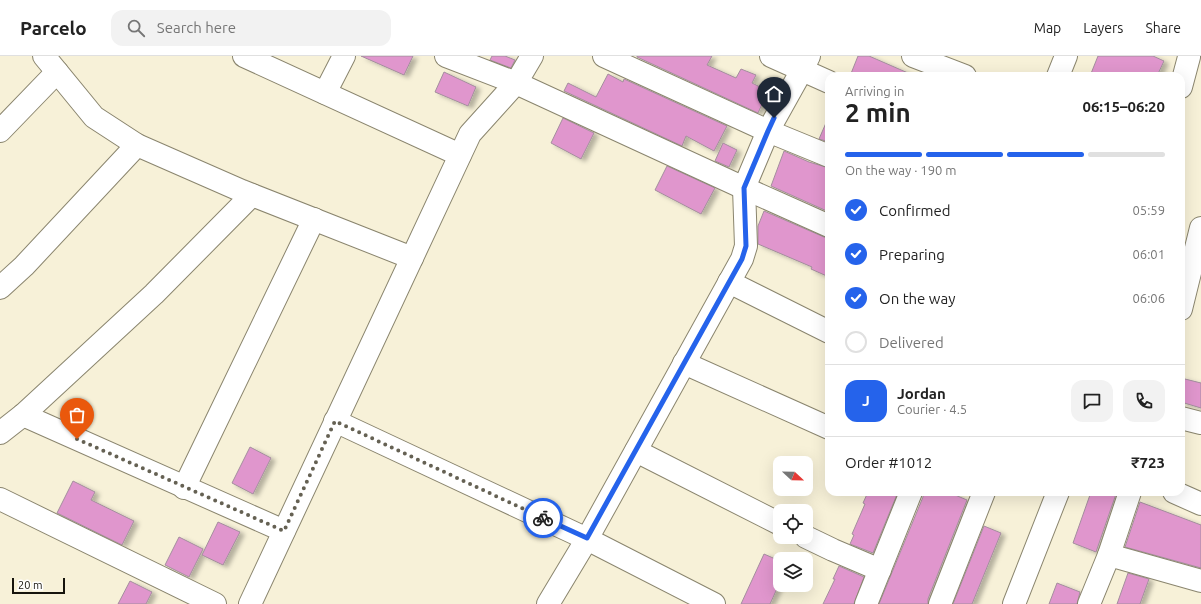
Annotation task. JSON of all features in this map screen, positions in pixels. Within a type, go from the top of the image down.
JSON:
[{"type":"street","points":[[244,56],[273,62],[325,93],[460,155]]},
{"type":"street","points":[[325,93],[344,56]]},
{"type":"street","points":[[446,56],[516,83],[825,224]]},
{"type":"street","points":[[250,604],[470,134],[516,83],[532,56]]},
{"type":"street","points":[[604,56],[768,131],[825,154]]},
{"type":"street","points":[[771,56],[806,63],[825,79]]},
{"type":"street","points":[[1060,72],[1066,56]]},
{"type":"street","points":[[1185,77],[1193,57]]},
{"type":"street","points":[[0,131],[52,62],[94,117],[136,145],[252,195],[412,258]]},
{"type":"street","points":[[548,604],[636,451],[742,259],[746,246],[744,188],[768,131],[806,63]]},
{"type":"street","points":[[923,65],[950,72]]},
{"type":"street","points":[[0,288],[24,266],[136,145]]},
{"type":"street","points":[[0,433],[23,415],[154,294],[252,195]]},
{"type":"street","points":[[184,488],[314,219]]},
{"type":"street","points":[[1185,293],[1201,228]]},
{"type":"street","points":[[729,282],[825,324]]},
{"type":"street","points":[[684,363],[825,426]]},
{"type":"street","points":[[23,415],[184,488],[284,531]]},
{"type":"street","points":[[1185,419],[1201,423]]},
{"type":"street","points":[[335,421],[587,538],[714,604]]},
{"type":"street","points":[[636,451],[773,520]]},
{"type":"street","points":[[866,604],[909,496]]},
{"type":"street","points":[[940,604],[982,496]]},
{"type":"street","points":[[1014,604],[1056,496]]},
{"type":"street","points":[[1090,604],[1109,555],[1129,496]]},
{"type":"street","points":[[1183,496],[1201,504]]},
{"type":"street","points":[[0,499],[215,604]]},
{"type":"street","points":[[813,540],[880,570]]},
{"type":"street","points":[[1109,555],[1201,581]]},
{"type":"building","points":[[361,56],[413,56],[404,75]]},
{"type":"building","points":[[492,56],[505,56],[515,60],[511,68],[490,60]]},
{"type":"building","points":[[637,56],[712,56],[707,65],[736,78],[741,69],[756,75],[752,83],[768,91],[758,113]]},
{"type":"building","points":[[858,56],[869,56],[906,72],[852,72]]},
{"type":"building","points":[[1098,56],[1153,56],[1164,61],[1159,72],[1092,72]]},
{"type":"building","points":[[444,72],[476,87],[468,106],[435,92]]},
{"type":"building","points":[[608,74],[623,82],[624,79],[727,126],[714,151],[686,136],[682,146],[564,91],[568,83],[596,97]]},
{"type":"building","points":[[563,118],[594,133],[581,159],[551,143]]},
{"type":"building","points":[[825,125],[825,141],[819,139]]},
{"type":"building","points":[[723,143],[737,150],[729,167],[715,161]]},
{"type":"building","points":[[784,151],[809,162],[825,167],[825,210],[771,186]]},
{"type":"building","points":[[667,166],[715,188],[701,214],[655,190]]},
{"type":"building","points":[[764,211],[825,237],[825,275],[811,269],[812,267],[758,244],[758,226]]},
{"type":"building","points":[[1185,379],[1201,383],[1201,408],[1185,403]]},
{"type":"building","points":[[250,447],[271,458],[253,494],[232,483]]},
{"type":"building","points":[[73,481],[95,492],[91,500],[134,521],[122,545],[57,513]]},
{"type":"building","points":[[866,496],[896,496],[873,553],[850,544],[854,535],[852,534],[865,504],[863,503]]},
{"type":"building","points":[[958,496],[967,500],[928,599],[928,604],[879,604],[923,497]]},
{"type":"building","points":[[1090,496],[1115,496],[1096,552],[1073,543]]},
{"type":"building","points":[[1140,502],[1201,525],[1201,568],[1125,547]]},
{"type":"building","points":[[218,522],[240,532],[223,565],[202,555]]},
{"type":"building","points":[[984,526],[1001,533],[972,604],[953,604]]},
{"type":"building","points":[[179,537],[203,549],[189,577],[165,565]]},
{"type":"building","points":[[764,554],[773,558],[773,592],[775,592],[770,604],[741,604]]},
{"type":"building","points":[[839,566],[864,577],[854,604],[823,604],[835,579],[833,579]]},
{"type":"building","points":[[1128,573],[1149,579],[1140,604],[1117,604]]},
{"type":"building","points":[[130,581],[152,592],[146,604],[118,604]]},
{"type":"building","points":[[1057,583],[1080,592],[1077,604],[1049,604]]},
{"type":"way so far","points":[[77,439],[184,488],[284,531],[335,421],[543,518]]},
{"type":"route","points":[[543,518],[587,538],[742,259],[746,246],[744,188],[774,118]]}]
